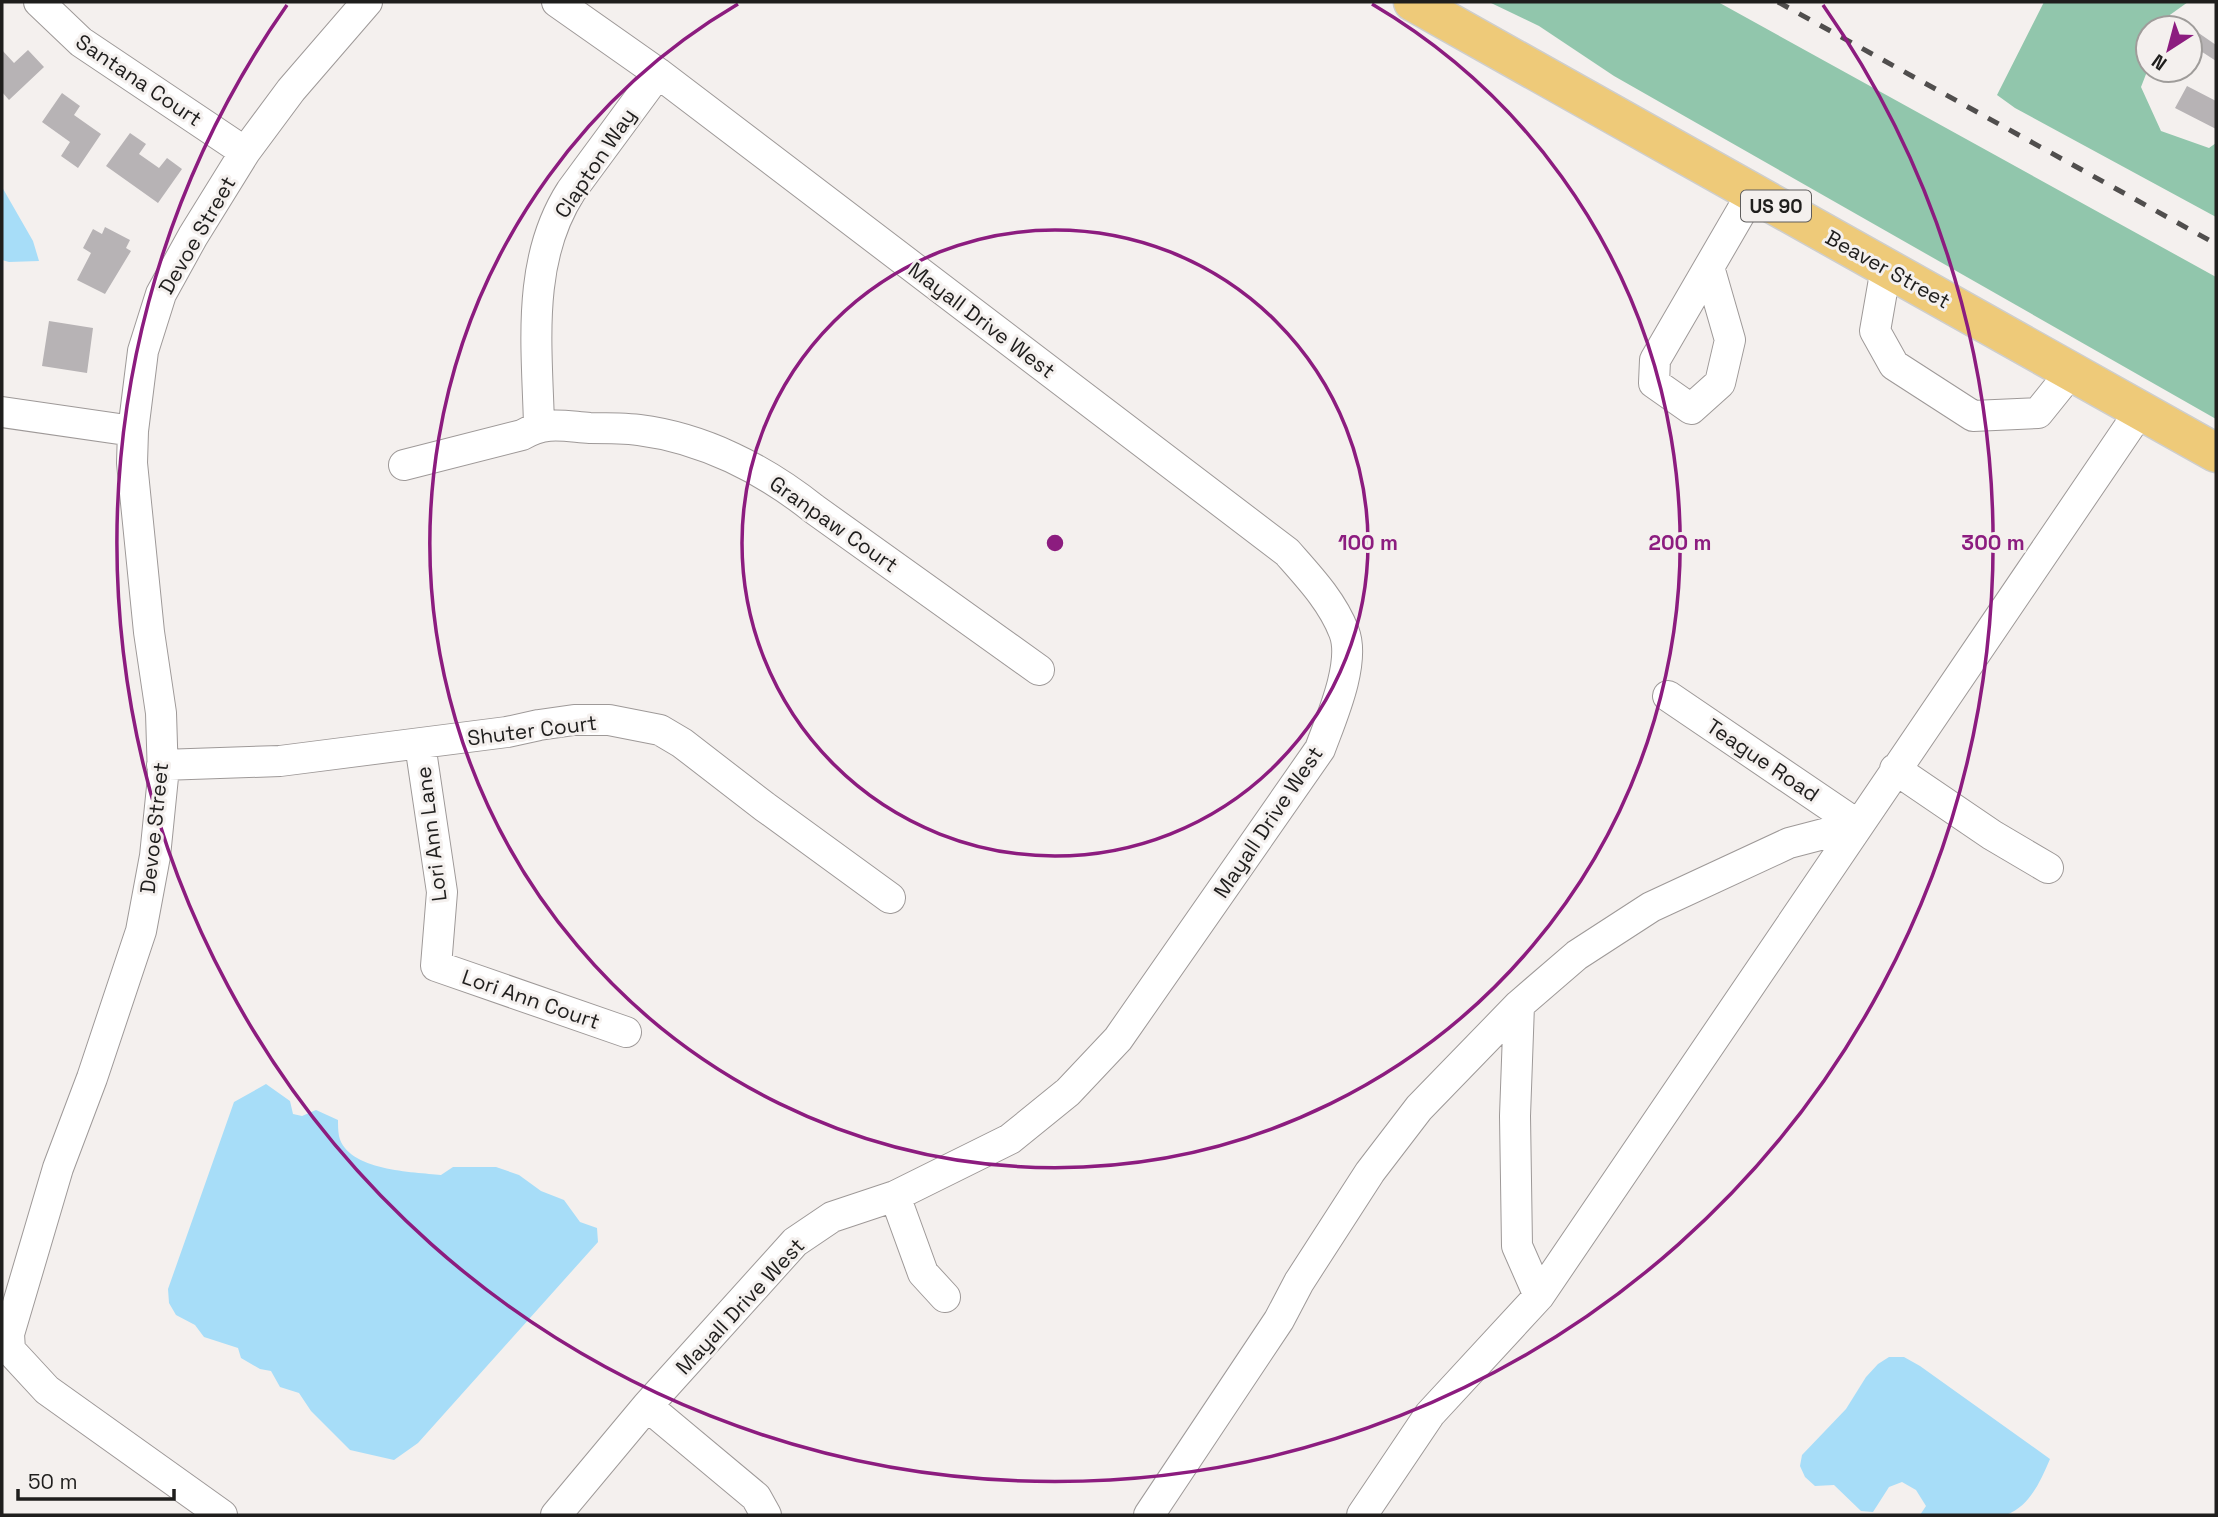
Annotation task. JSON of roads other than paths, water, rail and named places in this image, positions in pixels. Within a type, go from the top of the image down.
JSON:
[{"type":"main road","name":"Beaver Street","points":[[1413,2],[2216,453]]},
{"type":"street","name":"Santana Court","points":[[38,2],[81,42],[245,152]]},
{"type":"street","name":"Devoe Street","points":[[222,1515],[47,1390],[10,1350],[9,1334],[58,1168],[92,1078],[141,930],[155,856],[162,765],[160,713],[132,463],[132,431],[143,351],[161,294],[245,152],[291,90],[367,2]]},
{"type":"street","name":"Mayall Drive West","points":[[556,1515],[647,1406],[795,1242],[832,1217],[895,1196],[1010,1139],[1068,1091],[1118,1039],[1320,749],[1336,703],[1346,659],[1345,634],[1325,596],[1287,552],[658,74],[557,2]]},
{"type":"street","name":"Clapton Way","points":[[538,425],[536,319],[541,267],[547,241],[570,191],[658,74]]},
{"type":"street","points":[[1709,267],[1752,192]]},
{"type":"street","points":[[1886,268],[1875,331],[1894,365],[1973,416],[2038,413],[2071,372]]},
{"type":"street","points":[[1362,1515],[1430,1414],[1539,1296],[2140,411]]},
{"type":"street","points":[[2,412],[132,431]]},
{"type":"street","name":"Granpaw Court","points":[[404,466],[522,435],[538,425],[639,430],[684,439],[719,451],[785,486],[1039,670]]},
{"type":"street","name":"Teague Road","points":[[1668,696],[1858,825]]},
{"type":"street","name":"Shuter Court","points":[[162,765],[280,761],[507,732],[539,724],[608,720],[660,730],[682,743],[890,898]]},
{"type":"street","name":"Lori Ann Lane","points":[[420,744],[442,892],[436,966]]},
{"type":"street","points":[[1895,769],[1992,835],[2048,867]]},
{"type":"street","points":[[1149,1515],[1279,1320],[1299,1282],[1370,1172],[1419,1108],[1519,1005],[1577,955],[1651,907],[1789,843],[1858,825]]},
{"type":"street","name":"Lori Ann Court","points":[[436,966],[626,1032]]},
{"type":"street","points":[[1519,1005],[1515,1116],[1517,1246],[1539,1296]]},
{"type":"street","points":[[895,1196],[923,1273],[945,1297]]},
{"type":"street","points":[[647,1406],[756,1497],[766,1515]]},
{"type":"water","points":[[2,187],[33,241],[39,261],[2,260]]},
{"type":"water","points":[[266,1084],[290,1101],[293,1114],[302,1116],[316,1110],[338,1120],[339,1136],[345,1148],[368,1163],[399,1171],[441,1175],[453,1167],[496,1167],[519,1175],[541,1191],[564,1200],[580,1222],[597,1228],[598,1242],[418,1443],[394,1460],[350,1450],[311,1411],[299,1393],[280,1387],[271,1371],[260,1369],[241,1358],[238,1348],[204,1337],[195,1325],[176,1315],[169,1303],[168,1289],[234,1102]]},
{"type":"water","points":[[1889,1357],[1904,1357],[1920,1366],[2050,1459],[2038,1484],[2022,1506],[2006,1515],[1920,1515],[1926,1506],[1916,1490],[1902,1482],[1889,1487],[1873,1512],[1861,1511],[1834,1485],[1815,1486],[1805,1477],[1800,1466],[1802,1455],[1846,1409],[1866,1377]]},
{"type":"railway","points":[[1778,2],[2216,244]]}]
